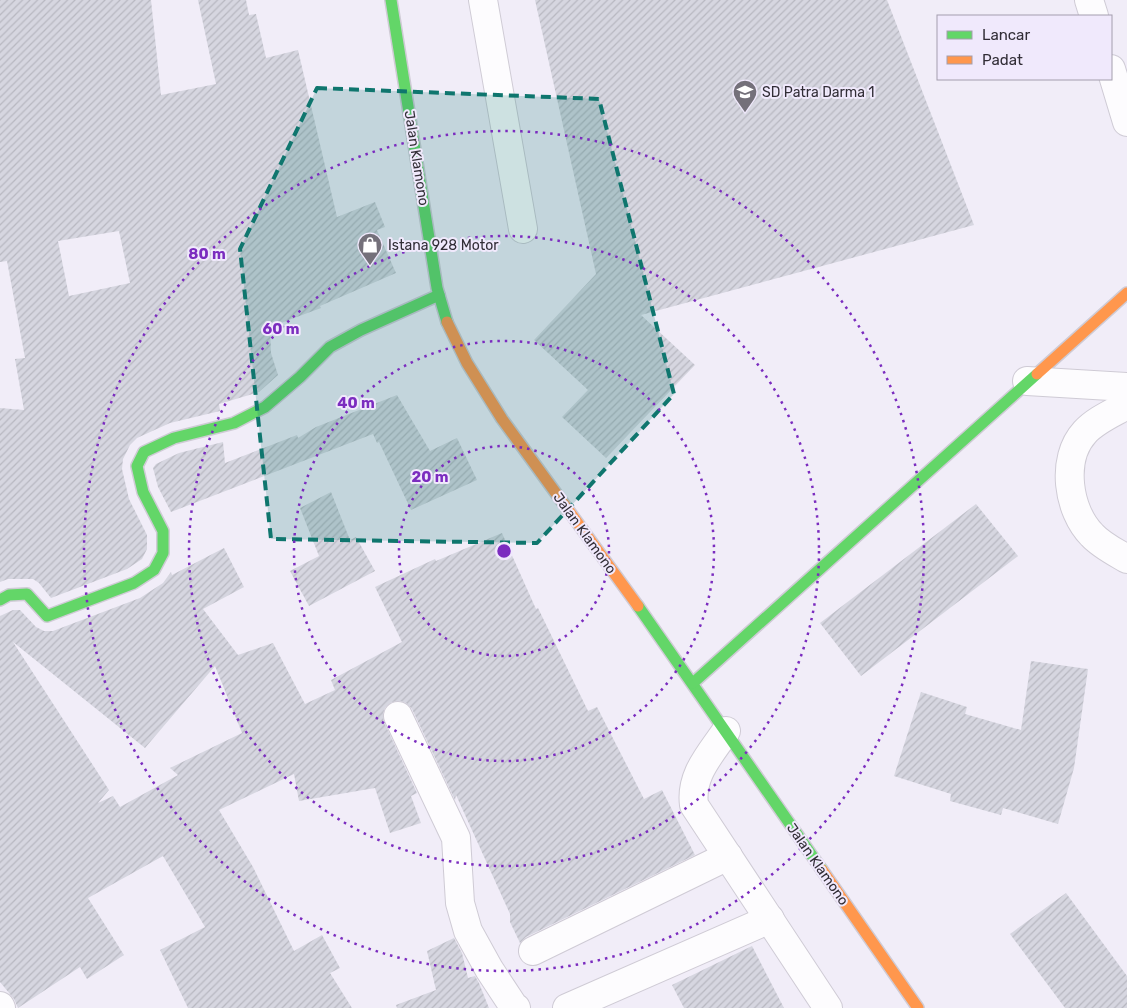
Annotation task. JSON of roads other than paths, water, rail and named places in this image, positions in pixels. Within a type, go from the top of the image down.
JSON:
[{"type":"street","name":"Jalan Klamono","points":[[391,0],[439,295],[444,314],[463,355],[502,419],[693,683],[918,1008]]},
{"type":"street","points":[[483,0],[523,229]]},
{"type":"street","points":[[1089,0],[1094,15]]},
{"type":"street","points":[[1112,72],[1127,122]]},
{"type":"street","points":[[693,683],[1127,293]]},
{"type":"street","points":[[0,600],[9,595],[27,594],[47,616],[134,582],[154,570],[163,554],[162,531],[143,492],[137,466],[144,452],[174,438],[234,423],[265,406],[300,378],[330,347],[361,330],[439,295]]},
{"type":"street","points":[[1027,381],[1127,387]]},
{"type":"street","points":[[1127,405],[1085,432],[1078,441],[1069,473],[1071,495],[1081,523],[1093,537],[1127,559]]},
{"type":"street","points":[[398,716],[456,838],[460,903],[468,931],[489,969],[516,1008]]},
{"type":"street","points":[[726,731],[695,778],[692,792],[694,805],[828,1008]]},
{"type":"street","points":[[533,951],[728,856]]},
{"type":"street","points":[[567,1008],[770,919]]},
{"type":"place","name":"SD Patra Darma 1","points":[[745,113]]},
{"type":"place","name":"Istana 928 Motor","points":[[370,266]]}]
